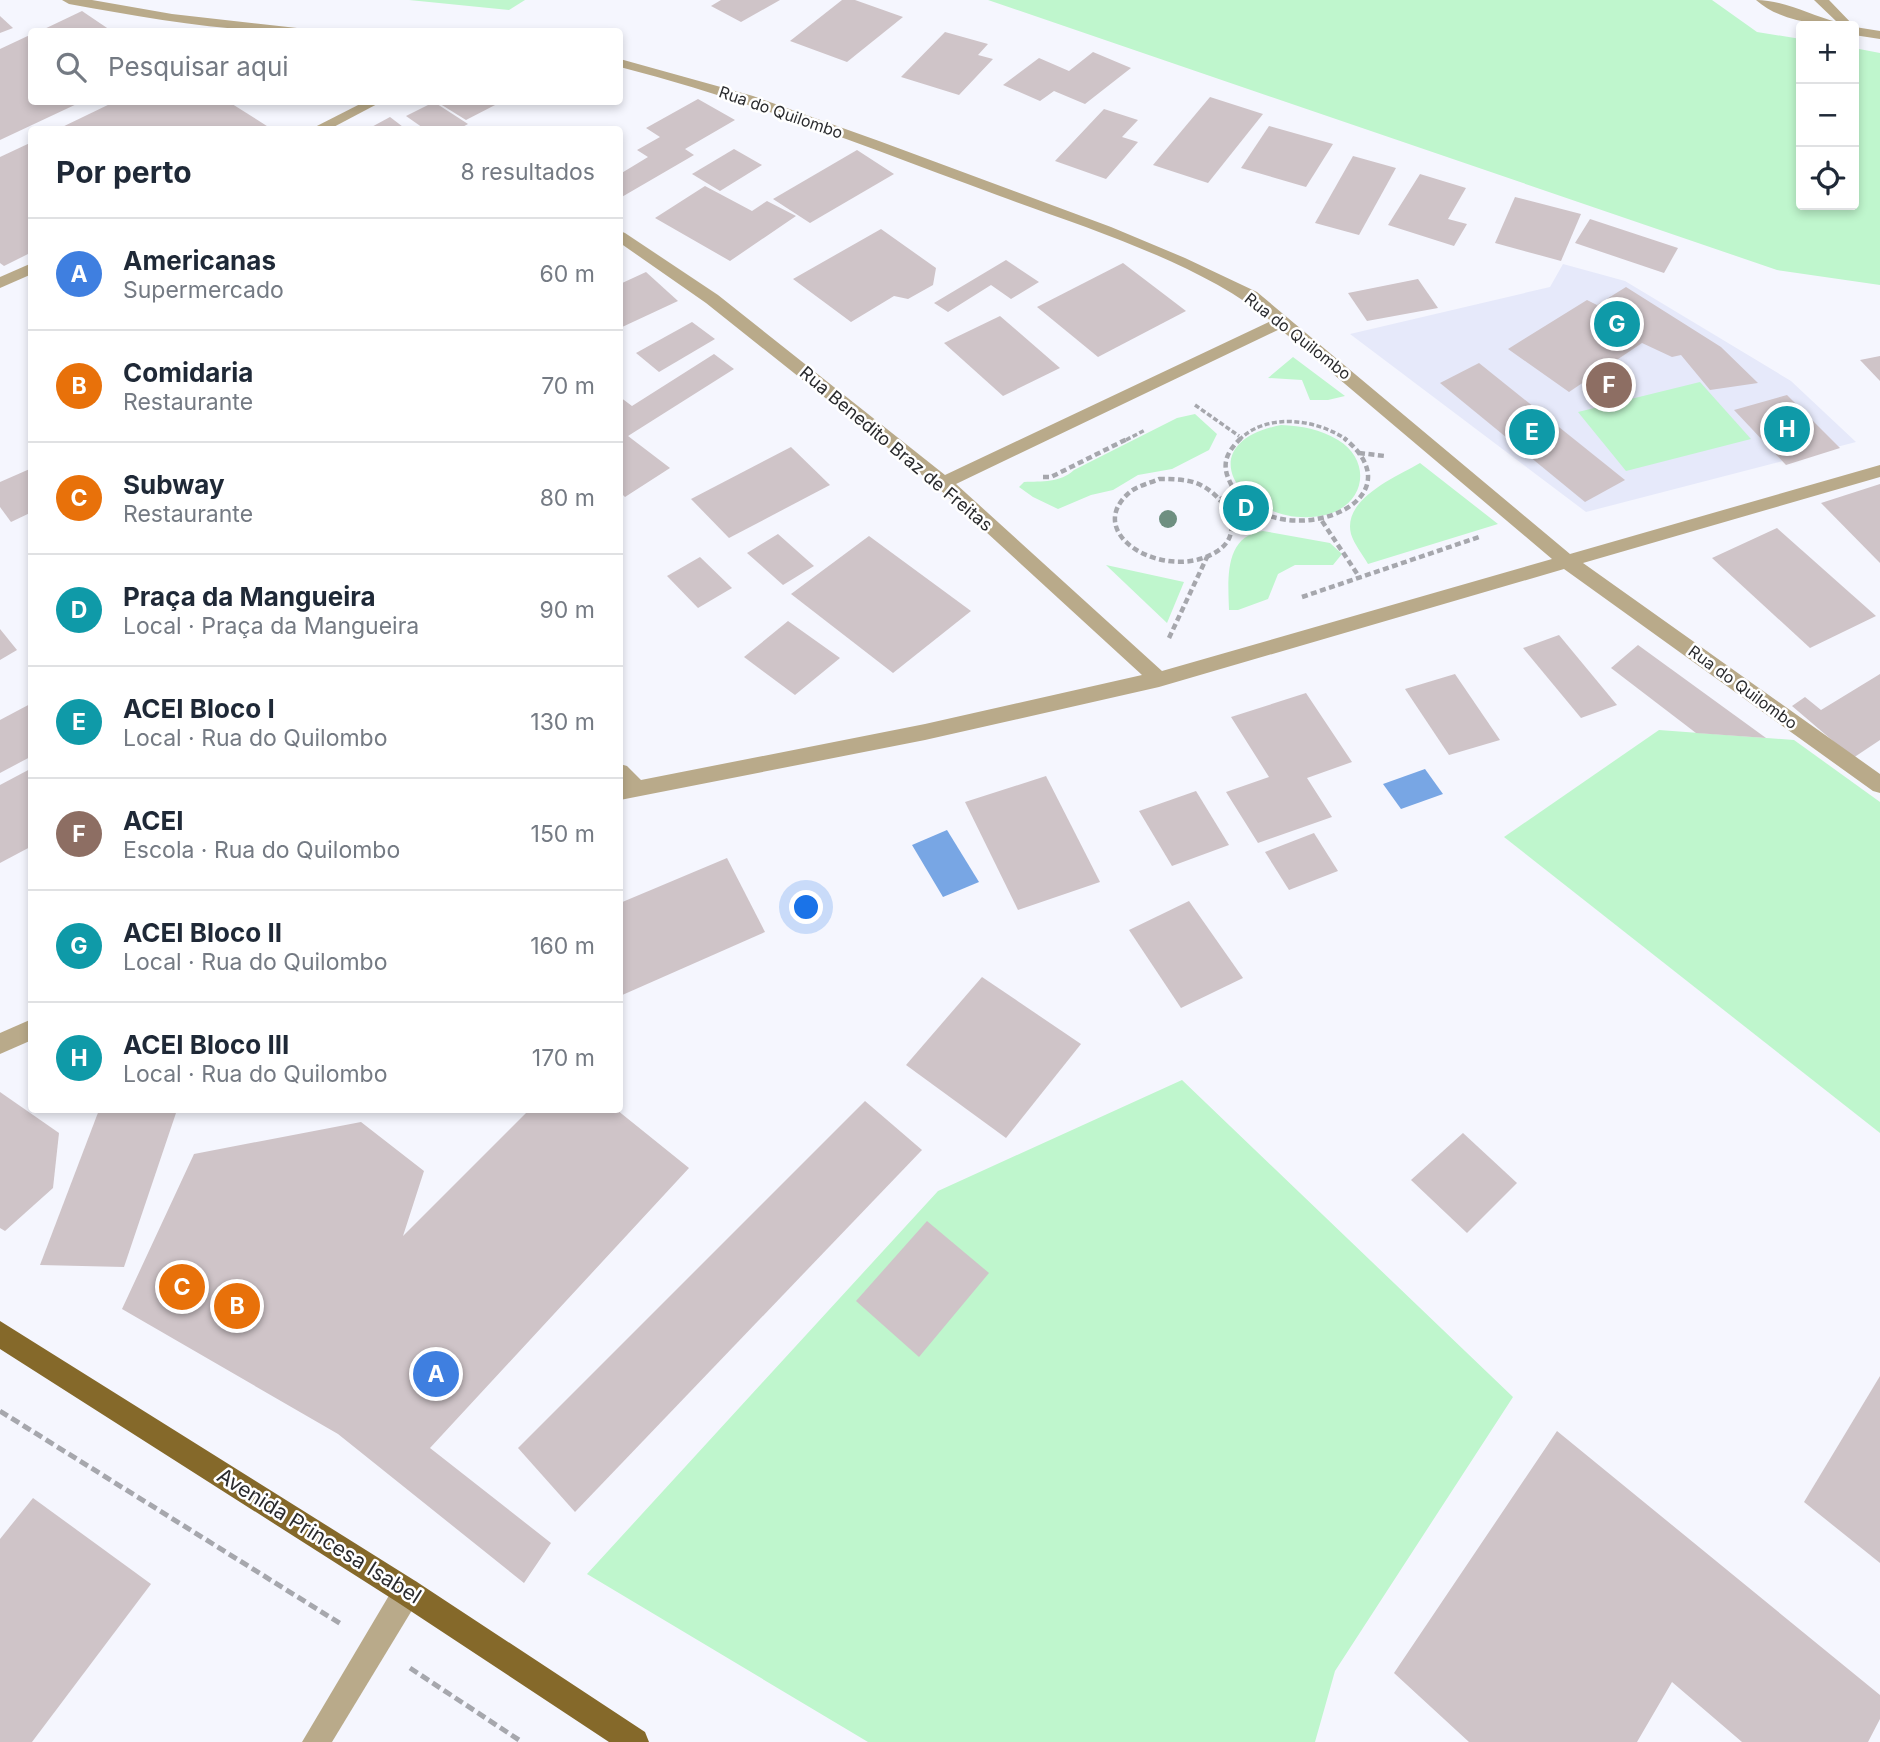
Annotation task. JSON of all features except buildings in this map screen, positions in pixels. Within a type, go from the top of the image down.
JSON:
[{"type":"main road","name":"Avenida Princesa Isabel","points":[[0,1334],[407,1592],[635,1742]]},
{"type":"street","points":[[69,0],[115,10],[264,28]]},
{"type":"street","points":[[115,10],[135,0]]},
{"type":"street","points":[[1763,0],[1816,21]]},
{"type":"street","points":[[1821,0],[1844,21]]},
{"type":"street","points":[[1859,31],[1880,35]]},
{"type":"street","name":"Rua do Quilombo","points":[[623,64],[742,97],[1145,246],[1204,271],[1251,296],[1568,562],[1880,785]]},
{"type":"street","points":[[324,126],[368,105]]},
{"type":"street","name":"Rua Benedito Braz de Freitas","points":[[623,238],[712,299],[943,483],[1159,679]]},
{"type":"street","points":[[0,283],[28,270]]},
{"type":"street","points":[[943,483],[1283,321]]},
{"type":"street","points":[[627,790],[925,732],[1159,679],[1880,471]]},
{"type":"street","points":[[0,1044],[28,1031]]},
{"type":"street","points":[[316,1742],[407,1592]]},
{"type":"path","points":[[1206,399],[1195,405],[1239,436]]},
{"type":"path","points":[[1303,422],[1327,429],[1352,446],[1367,468],[1367,484],[1361,499],[1348,512],[1322,521],[1307,523],[1273,517],[1261,513],[1236,494],[1229,484],[1224,466],[1227,450],[1239,436],[1268,424],[1303,422]]},
{"type":"path","points":[[1037,478],[1051,477],[1147,429]]},
{"type":"path","points":[[1159,479],[1197,483],[1220,499],[1232,517],[1232,530],[1226,544],[1207,557],[1198,562],[1178,564],[1140,555],[1126,544],[1117,531],[1114,517],[1118,503],[1127,492],[1142,483],[1159,479]]},
{"type":"path","points":[[1220,499],[1236,494]]},
{"type":"path","points":[[1322,521],[1360,578]]},
{"type":"path","points":[[1296,599],[1483,535]]},
{"type":"path","points":[[1168,641],[1207,557]]},
{"type":"path","points":[[1158,631],[1168,641]]},
{"type":"path","points":[[1168,641],[1181,637]]},
{"type":"path","points":[[0,1411],[375,1646],[522,1742]]},
{"type":"shaded area","points":[[1563,264],[1625,281],[1791,381],[1856,442],[1586,512],[1350,334],[1550,287]]},
{"type":"green space","points":[[409,0],[525,0],[509,10]]},
{"type":"green space","points":[[988,0],[1712,0],[1757,32],[1796,38],[1796,210],[1859,210],[1859,49],[1880,53],[1880,285],[1777,270]]},
{"type":"green space","points":[[1293,357],[1345,396],[1310,400],[1302,380],[1268,378]]},
{"type":"green space","points":[[1700,382],[1751,439],[1626,471],[1578,412]]},
{"type":"green space","points":[[1195,414],[1217,434],[1209,450],[1172,469],[1138,475],[1113,490],[1091,495],[1058,509],[1019,487],[1024,482],[1063,477],[1177,418]]},
{"type":"green space","points":[[1281,425],[1318,431],[1348,448],[1359,468],[1360,479],[1358,489],[1344,507],[1332,513],[1304,517],[1277,513],[1255,502],[1239,486],[1231,469],[1234,451],[1250,436]]},
{"type":"green space","points":[[1420,463],[1498,524],[1368,564],[1351,534],[1350,521],[1355,510],[1385,482]]},
{"type":"green space","points":[[1263,531],[1330,543],[1342,554],[1333,565],[1295,565],[1278,574],[1268,599],[1238,610],[1229,610],[1229,573],[1235,550],[1241,541]]},
{"type":"green space","points":[[1106,565],[1184,582],[1167,623]]},
{"type":"green space","points":[[1659,730],[1794,740],[1880,802],[1880,1133],[1504,837]]},
{"type":"green space","points":[[1182,1080],[1513,1397],[1335,1671],[1315,1742],[868,1742],[587,1574],[938,1191]]},
{"type":"water","points":[[1425,769],[1443,794],[1401,809],[1383,784]]},
{"type":"water","points":[[947,830],[979,882],[943,897],[912,845]]},
{"type":"place","name":"ACEI Bloco II","points":[[1617,324]]},
{"type":"place","name":"ACEI","points":[[1609,385]]},
{"type":"place","name":"ACEI Bloco III","points":[[1787,429]]},
{"type":"place","name":"ACEI Bloco I","points":[[1532,432]]},
{"type":"place","name":"Praça da Mangueira","points":[[1246,508]]},
{"type":"place","name":"Subway","points":[[182,1287]]},
{"type":"place","name":"Comidaria","points":[[237,1306]]},
{"type":"place","name":"Americanas","points":[[436,1374]]}]
